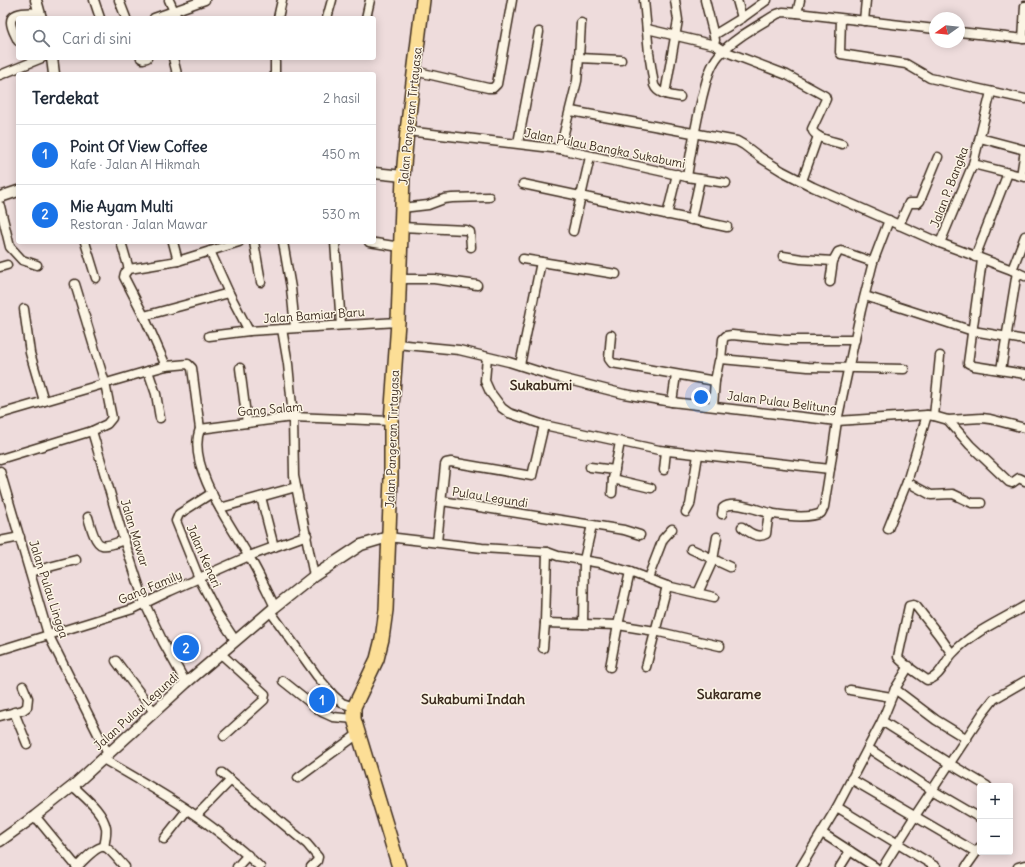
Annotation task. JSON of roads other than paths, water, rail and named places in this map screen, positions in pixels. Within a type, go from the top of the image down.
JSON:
[{"type":"main road","name":"Jalan Pangeran Tirtayasa","points":[[354,713],[377,659],[382,640],[386,610],[391,478],[391,421],[398,322],[403,176],[423,0]]},
{"type":"main road","points":[[354,713],[358,734],[399,867]]},
{"type":"street","points":[[16,36],[12,26],[12,17],[29,13],[40,16],[36,0]]},
{"type":"street","points":[[94,0],[99,16]]},
{"type":"street","points":[[119,0],[125,16]]},
{"type":"street","points":[[168,0],[175,15],[205,0]]},
{"type":"street","points":[[278,16],[282,0]]},
{"type":"street","points":[[328,16],[332,0]]},
{"type":"street","points":[[366,16],[370,0]]},
{"type":"street","points":[[414,71],[493,88],[497,84],[512,0]]},
{"type":"street","points":[[644,0],[649,53],[654,85],[656,90],[665,94],[680,97]]},
{"type":"street","points":[[665,94],[678,20],[675,0]]},
{"type":"street","points":[[705,0],[715,45]]},
{"type":"street","points":[[737,0],[742,18]]},
{"type":"street","points":[[714,35],[742,18],[767,0]]},
{"type":"street","points":[[797,13],[800,0]]},
{"type":"street","points":[[864,21],[866,0]]},
{"type":"street","points":[[965,33],[1024,39],[1025,6]]},
{"type":"street","points":[[687,177],[694,133],[708,75],[718,56],[737,40],[777,14],[783,12],[797,13],[929,28]]},
{"type":"street","points":[[841,18],[840,52],[842,54],[906,64],[930,78],[1025,99]]},
{"type":"street","points":[[560,149],[571,111],[577,81],[580,23]]},
{"type":"street","points":[[647,28],[715,45],[724,51],[787,75],[823,94],[826,99],[812,129],[813,132],[818,136],[842,144]]},
{"type":"street","points":[[518,143],[539,32]]},
{"type":"street","points":[[579,58],[621,60]]},
{"type":"street","points":[[52,60],[54,72]]},
{"type":"street","points":[[174,60],[176,72]]},
{"type":"street","points":[[275,60],[275,72]]},
{"type":"street","points":[[0,75],[26,61]]},
{"type":"street","name":"Jalan P. Bangka","points":[[940,243],[973,164],[991,92]]},
{"type":"street","points":[[571,111],[736,141],[761,158],[802,182],[940,243],[1018,273]]},
{"type":"street","name":"Jalan Pulau Bangka Sukabumi","points":[[407,131],[560,149],[590,157],[726,184]]},
{"type":"street","points":[[802,182],[818,136]]},
{"type":"street","points":[[973,164],[1023,176],[1025,150],[980,138]]},
{"type":"street","points":[[572,231],[590,157]]},
{"type":"street","points":[[899,225],[909,203],[918,203],[920,201],[938,157]]},
{"type":"street","points":[[1008,173],[979,258],[973,332],[968,362],[969,364],[1025,374]]},
{"type":"street","points":[[376,174],[403,176]]},
{"type":"street","points":[[667,215],[677,174]]},
{"type":"street","points":[[691,220],[700,179]]},
{"type":"street","points":[[523,184],[727,227]]},
{"type":"street","points":[[0,197],[16,192]]},
{"type":"street","points":[[402,208],[428,205],[444,199],[489,197]]},
{"type":"street","points":[[0,206],[10,247],[22,260],[37,265]]},
{"type":"street","points":[[722,514],[723,508],[730,504],[771,513],[812,516],[821,514],[830,470],[837,421],[865,296],[873,262],[889,220]]},
{"type":"street","points":[[401,227],[466,230],[470,232],[471,246]]},
{"type":"street","points":[[1001,370],[1025,236]]},
{"type":"street","points":[[376,243],[400,247]]},
{"type":"street","points":[[86,244],[96,278]]},
{"type":"street","points":[[122,244],[129,269]]},
{"type":"street","points":[[174,244],[178,261]]},
{"type":"street","points":[[166,366],[144,316],[124,277],[125,273],[129,269],[178,261],[233,244]]},
{"type":"street","points":[[254,244],[261,282]]},
{"type":"street","points":[[282,244],[291,288],[295,327]]},
{"type":"street","points":[[335,244],[341,324]]},
{"type":"street","points":[[830,282],[833,260],[837,252],[840,251],[873,262]]},
{"type":"street","name":"Jalan Bamiar Baru","points":[[210,252],[249,331],[341,324],[398,322]]},
{"type":"street","points":[[783,256],[801,259],[833,260]]},
{"type":"street","points":[[523,259],[616,274]]},
{"type":"street","points":[[520,365],[540,262]]},
{"type":"street","points":[[399,279],[434,279],[477,284]]},
{"type":"street","points":[[0,459],[92,431],[107,424],[112,418],[104,383],[75,284]]},
{"type":"street","points":[[144,316],[229,293]]},
{"type":"street","points":[[865,296],[973,332],[1025,340]]},
{"type":"street","points":[[24,309],[30,353],[44,401]]},
{"type":"street","points":[[282,329],[288,364],[293,417],[293,466],[314,576]]},
{"type":"street","points":[[209,336],[249,331]]},
{"type":"street","points":[[611,335],[609,359],[612,363],[715,381]]},
{"type":"street","points":[[713,406],[715,381],[719,361],[721,360],[723,339],[726,336],[732,335],[786,340],[855,340]]},
{"type":"street","name":"Jalan Pulau Belitung","points":[[396,344],[458,350],[520,365],[554,376],[624,394],[672,402],[837,421],[930,416],[948,420],[982,418],[1025,428]]},
{"type":"street","points":[[888,529],[907,482],[930,416],[940,356]]},
{"type":"street","points":[[487,357],[485,381],[490,392],[502,408],[509,413],[544,425],[666,451],[830,470]]},
{"type":"street","points":[[721,360],[808,367],[904,369]]},
{"type":"street","points":[[0,414],[166,366],[184,363],[188,364],[192,368],[200,429],[197,436],[197,448],[203,471],[212,493],[249,556],[272,609],[321,681],[334,696],[354,713]]},
{"type":"street","points":[[240,368],[247,422]]},
{"type":"street","points":[[148,371],[156,394],[160,418]]},
{"type":"street","points":[[672,402],[676,375]]},
{"type":"street","name":"Gang Salam","points":[[200,429],[293,417],[391,421]]},
{"type":"street","points":[[948,420],[970,445],[1008,482],[1012,483],[1022,480],[1025,471]]},
{"type":"street","points":[[442,501],[445,465],[448,462],[532,476],[544,425]]},
{"type":"street","name":"Jalan Mawar","points":[[92,431],[124,540],[145,604],[163,642],[186,683]]},
{"type":"street","points":[[612,493],[620,442]]},
{"type":"street","points":[[664,470],[666,451]]},
{"type":"street","points":[[686,512],[690,505],[698,455]]},
{"type":"street","points":[[590,467],[615,470]]},
{"type":"street","name":"Jalan Pulau Lingga","points":[[0,470],[48,634],[105,756]]},
{"type":"street","points":[[613,479],[651,488]]},
{"type":"street","points":[[907,482],[931,495],[952,494],[972,503],[981,503]]},
{"type":"street","points":[[220,508],[296,487]]},
{"type":"street","name":"Jalan Kenari","points":[[212,493],[179,514],[176,521],[199,578],[235,640]]},
{"type":"street","points":[[260,497],[274,547]]},
{"type":"street","name":"Pulau Legundi","points":[[437,542],[442,501],[624,530],[640,535]]},
{"type":"street","points":[[742,527],[752,534],[764,536],[766,534],[768,519],[771,513]]},
{"type":"street","points":[[88,517],[96,540],[100,544],[104,546],[124,540]]},
{"type":"street","points":[[583,624],[584,560],[592,525]]},
{"type":"street","points":[[648,578],[663,539],[672,529]]},
{"type":"street","name":"Gang Family","points":[[0,650],[133,609],[249,556],[306,535]]},
{"type":"street","points":[[0,541],[20,537]]},
{"type":"street","points":[[388,537],[482,548],[547,552],[558,556],[600,563],[648,578],[667,586],[714,597]]},
{"type":"street","name":"Jalan Pulau Legundi","points":[[0,841],[35,816],[72,786],[220,653],[314,576],[361,545],[372,540],[388,537]]},
{"type":"street","points":[[698,593],[713,560],[717,537]]},
{"type":"street","points":[[691,549],[730,567]]},
{"type":"street","points":[[543,648],[546,623],[547,552]]},
{"type":"street","points":[[30,572],[76,560]]},
{"type":"street","points":[[610,667],[630,572]]},
{"type":"street","points":[[646,667],[667,586]]},
{"type":"street","points":[[952,654],[916,606],[909,606],[897,654],[900,661],[927,680],[930,680],[935,677],[952,654],[978,632],[1025,606]]},
{"type":"street","points":[[546,623],[618,625],[655,631],[720,646]]},
{"type":"street","points":[[220,653],[265,694],[264,700],[224,736]]},
{"type":"street","points":[[116,661],[154,712]]},
{"type":"street","points":[[801,867],[822,834],[882,721],[895,689],[909,666]]},
{"type":"street","points":[[283,681],[322,712],[332,717],[354,713]]},
{"type":"street","points":[[883,867],[932,790],[994,699],[1025,681]]},
{"type":"street","points":[[0,716],[23,710],[27,707],[28,698],[23,686]]},
{"type":"street","points":[[895,689],[936,720],[966,739]]},
{"type":"street","points":[[850,690],[891,697]]},
{"type":"street","points":[[14,712],[27,744]]},
{"type":"street","points":[[882,721],[982,783]]},
{"type":"street","points":[[298,778],[358,734]]},
{"type":"street","points":[[868,748],[932,790],[977,816]]},
{"type":"street","points":[[105,756],[197,815],[248,855],[260,867]]},
{"type":"street","points":[[222,773],[307,844],[318,858],[318,861],[311,867]]},
{"type":"street","points":[[851,779],[977,849]]},
{"type":"street","points":[[197,815],[230,781]]},
{"type":"street","points":[[72,786],[98,812],[103,820],[106,832],[104,847]]},
{"type":"street","points":[[836,807],[936,867]]},
{"type":"street","points":[[164,839],[188,810]]},
{"type":"street","points":[[35,816],[77,867],[95,851],[104,847]]},
{"type":"street","points":[[822,834],[873,866]]},
{"type":"street","points":[[104,847],[108,849],[125,867]]},
{"type":"street","points":[[840,867],[850,851]]},
{"type":"street","points":[[966,867],[977,851]]},
{"type":"street","points":[[237,867],[248,855]]},
{"type":"street","points":[[1018,867],[1025,865]]},
{"type":"place","name":"Mie Ayam Multi","points":[[186,648]]},
{"type":"place","name":"Point Of View Coffee","points":[[322,700]]},
{"type":"district","name":"Sukabumi","points":[[541,385]]},
{"type":"district","name":"Sukarame","points":[[729,694]]},
{"type":"district","name":"Sukabumi Indah","points":[[473,699]]}]
